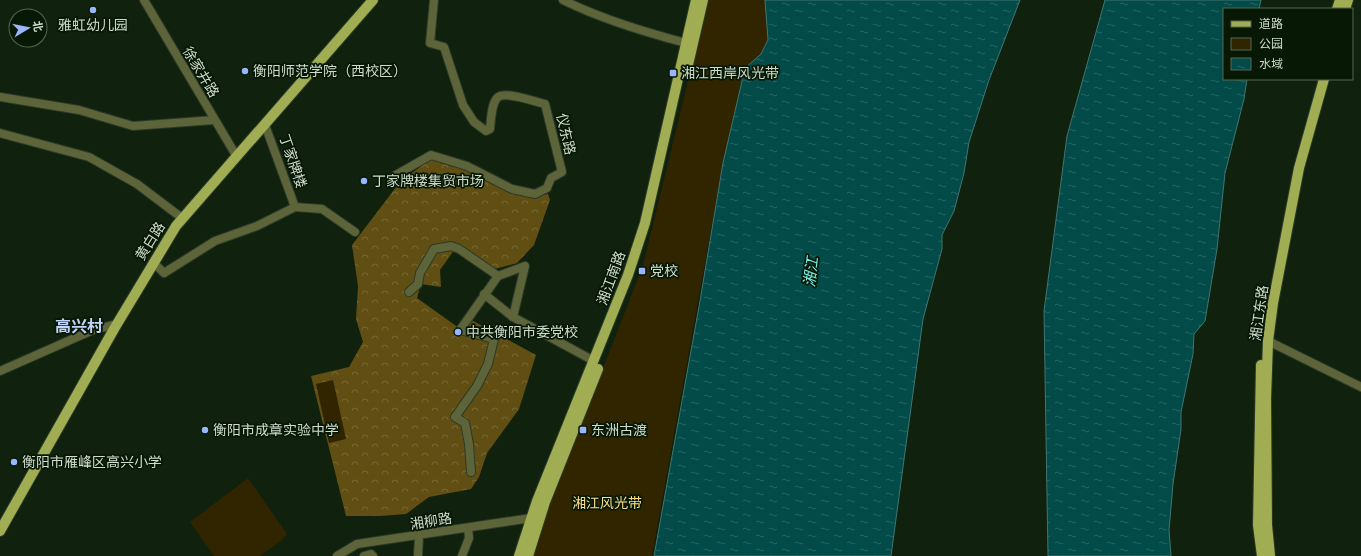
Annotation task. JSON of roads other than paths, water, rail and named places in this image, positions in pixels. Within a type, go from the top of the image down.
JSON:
[{"type":"main road","name":"黄白路","points":[[0,531],[117,324],[182,218],[373,0]]},
{"type":"main road","name":"湘江南路","points":[[519,556],[531,518],[628,275],[645,223],[696,0]]},
{"type":"main road","name":"湘江南路","points":[[528,556],[545,502],[632,284],[652,225],[703,0]]},
{"type":"main road","name":"湘江东路","points":[[1262,556],[1258,517],[1259,398],[1262,338],[1267,303],[1293,168],[1318,80]]},
{"type":"main road","name":"湘江东路","points":[[1270,556],[1267,525],[1266,399],[1268,341],[1273,303],[1299,168],[1324,80]]},
{"type":"street","name":"徐家井路","points":[[144,0],[237,157]]},
{"type":"street","name":"仪东路","points":[[394,176],[431,155],[467,166],[512,190],[535,194],[548,188],[551,178],[562,172],[546,104],[509,95],[501,96],[496,99],[494,105],[490,129],[486,131],[474,122],[463,105],[444,47],[430,43],[434,0]]},
{"type":"street","points":[[562,0],[576,7],[650,32],[686,42]]},
{"type":"street","points":[[0,97],[79,110],[133,126],[214,120]]},
{"type":"street","name":"丁家牌楼","points":[[265,125],[295,207]]},
{"type":"street","points":[[0,133],[89,157],[137,184],[182,218]]},
{"type":"street","points":[[154,262],[164,273],[215,241],[257,226],[295,207],[322,209],[355,232]]},
{"type":"street","points":[[409,292],[418,284],[420,272],[434,249],[451,246],[459,249],[498,276]]},
{"type":"street","points":[[471,472],[469,444],[465,423],[455,417],[477,386],[488,364],[494,339],[460,330],[498,276],[525,266],[513,317]]},
{"type":"street","points":[[484,294],[513,317],[594,361]]},
{"type":"street","points":[[0,371],[93,330],[117,324]]},
{"type":"street","points":[[1268,341],[1361,387]]},
{"type":"street","name":"湘柳路","points":[[337,556],[357,544],[531,518]]},
{"type":"street","points":[[462,556],[469,538],[468,528]]},
{"type":"street","points":[[421,535],[421,551]]},
{"type":"street","points":[[364,556],[371,554],[373,556]]},
{"type":"water","name":"湘江","points":[[765,0],[1020,0],[989,80],[969,142],[964,173],[954,211],[942,235],[942,249],[923,319],[891,556],[654,556],[700,301],[723,163],[745,68],[761,54],[768,40]]},
{"type":"water","points":[[1105,0],[1261,0],[1259,8],[1223,8],[1223,80],[1247,80],[1244,99],[1225,173],[1217,249],[1205,321],[1194,334],[1193,354],[1181,412],[1181,429],[1173,484],[1169,530],[1171,556],[1048,556],[1044,311],[1067,136]]},
{"type":"place","name":"雅虹幼儿园","points":[[93,10]]},
{"type":"place","name":"衡阳师范学院（西校区）","points":[[245,71]]},
{"type":"place","name":"湘江西岸风光带","points":[[673,73]]},
{"type":"place","name":"丁家牌楼集贸市场","points":[[364,181]]},
{"type":"place","name":"党校","points":[[642,271]]},
{"type":"place","name":"中共衡阳市委党校","points":[[458,332]]},
{"type":"place","name":"衡阳市成章实验中学","points":[[205,430]]},
{"type":"place","name":"东洲古渡","points":[[583,430]]},
{"type":"place","name":"衡阳市雁峰区高兴小学","points":[[14,462]]},
{"type":"district","name":"高兴村","points":[[79,326]]},
{"type":"park label","name":"湘江风光带","points":[[607,503]]}]
